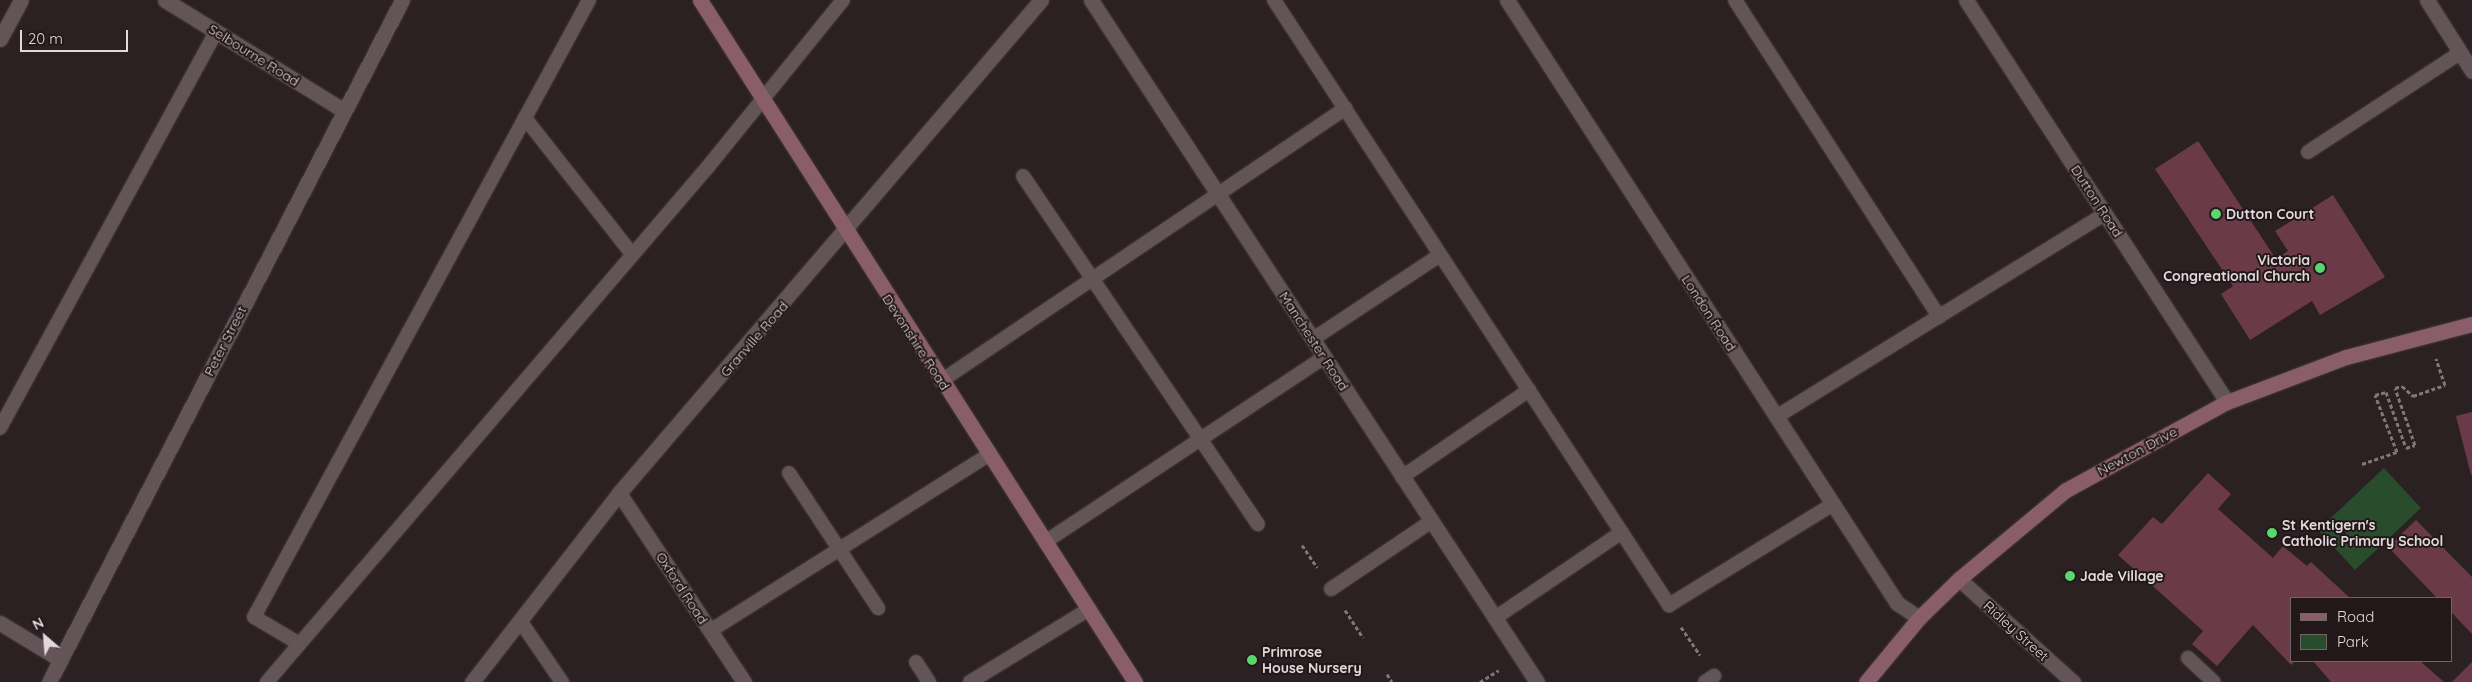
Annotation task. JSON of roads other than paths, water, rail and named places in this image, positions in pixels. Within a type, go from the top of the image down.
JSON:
[{"type":"main road","name":"Devonshire Road","points":[[700,0],[846,232],[1135,682]]},
{"type":"main road","name":"Newton Drive","points":[[1866,682],[1919,618],[1959,580],[2066,490],[2227,402],[2346,357],[2472,324]]},
{"type":"street","points":[[0,39],[21,0]]},
{"type":"street","name":"Selbourne Road","points":[[165,0],[343,110]]},
{"type":"street","name":"Peter Street","points":[[49,682],[343,110],[402,0]]},
{"type":"street","name":"Granville Road","points":[[472,682],[521,622],[619,493],[846,232],[1041,0]]},
{"type":"street","name":"Manchester Road","points":[[1091,0],[1537,682]]},
{"type":"street","name":"London Road","points":[[1506,0],[1897,603],[1919,618]]},
{"type":"street","name":"Dutton Road","points":[[1966,0],[2227,402]]},
{"type":"street","points":[[2427,0],[2472,71]]},
{"type":"street","name":"Oxford Road","points":[[619,493],[744,682]]},
{"type":"street","name":"Ridley Street","points":[[1959,580],[2073,682]]},
{"type":"street","points":[[0,623],[61,660]]},
{"type":"lane","points":[[298,643],[254,617],[589,0]]},
{"type":"lane","points":[[267,682],[298,643],[764,100],[843,0]]},
{"type":"lane","points":[[1274,0],[1669,605],[1833,504]]},
{"type":"lane","points":[[1735,0],[1939,317]]},
{"type":"lane","points":[[0,428],[216,32]]},
{"type":"lane","points":[[2308,152],[2460,53]]},
{"type":"lane","points":[[941,380],[1219,196],[1346,108]]},
{"type":"lane","points":[[525,118],[632,254]]},
{"type":"lane","points":[[1023,176],[1258,524]]},
{"type":"lane","points":[[1776,417],[2105,214]]},
{"type":"lane","points":[[1312,339],[1440,255]]},
{"type":"lane","points":[[1045,542],[1324,357]]},
{"type":"lane","points":[[1402,476],[1529,390]]},
{"type":"lane","points":[[710,631],[988,454]]},
{"type":"lane","points":[[789,473],[878,608]]},
{"type":"lane","points":[[1331,589],[1432,521]]},
{"type":"lane","points":[[1495,618],[1622,532]]},
{"type":"lane","points":[[970,682],[1089,609]]},
{"type":"lane","points":[[521,622],[562,682]]},
{"type":"lane","points":[[2188,658],[2214,682]]},
{"type":"lane","points":[[916,662],[929,682]]},
{"type":"place","name":"Dutton Court","points":[[2216,214]]},
{"type":"place","name":"Victoria Congreational Church","points":[[2320,268]]},
{"type":"place","name":"St Kentigern's Catholic Primary School","points":[[2272,533]]},
{"type":"place","name":"Jade Village","points":[[2070,576]]},
{"type":"place","name":"Primrose House Nursery","points":[[1252,660]]}]
